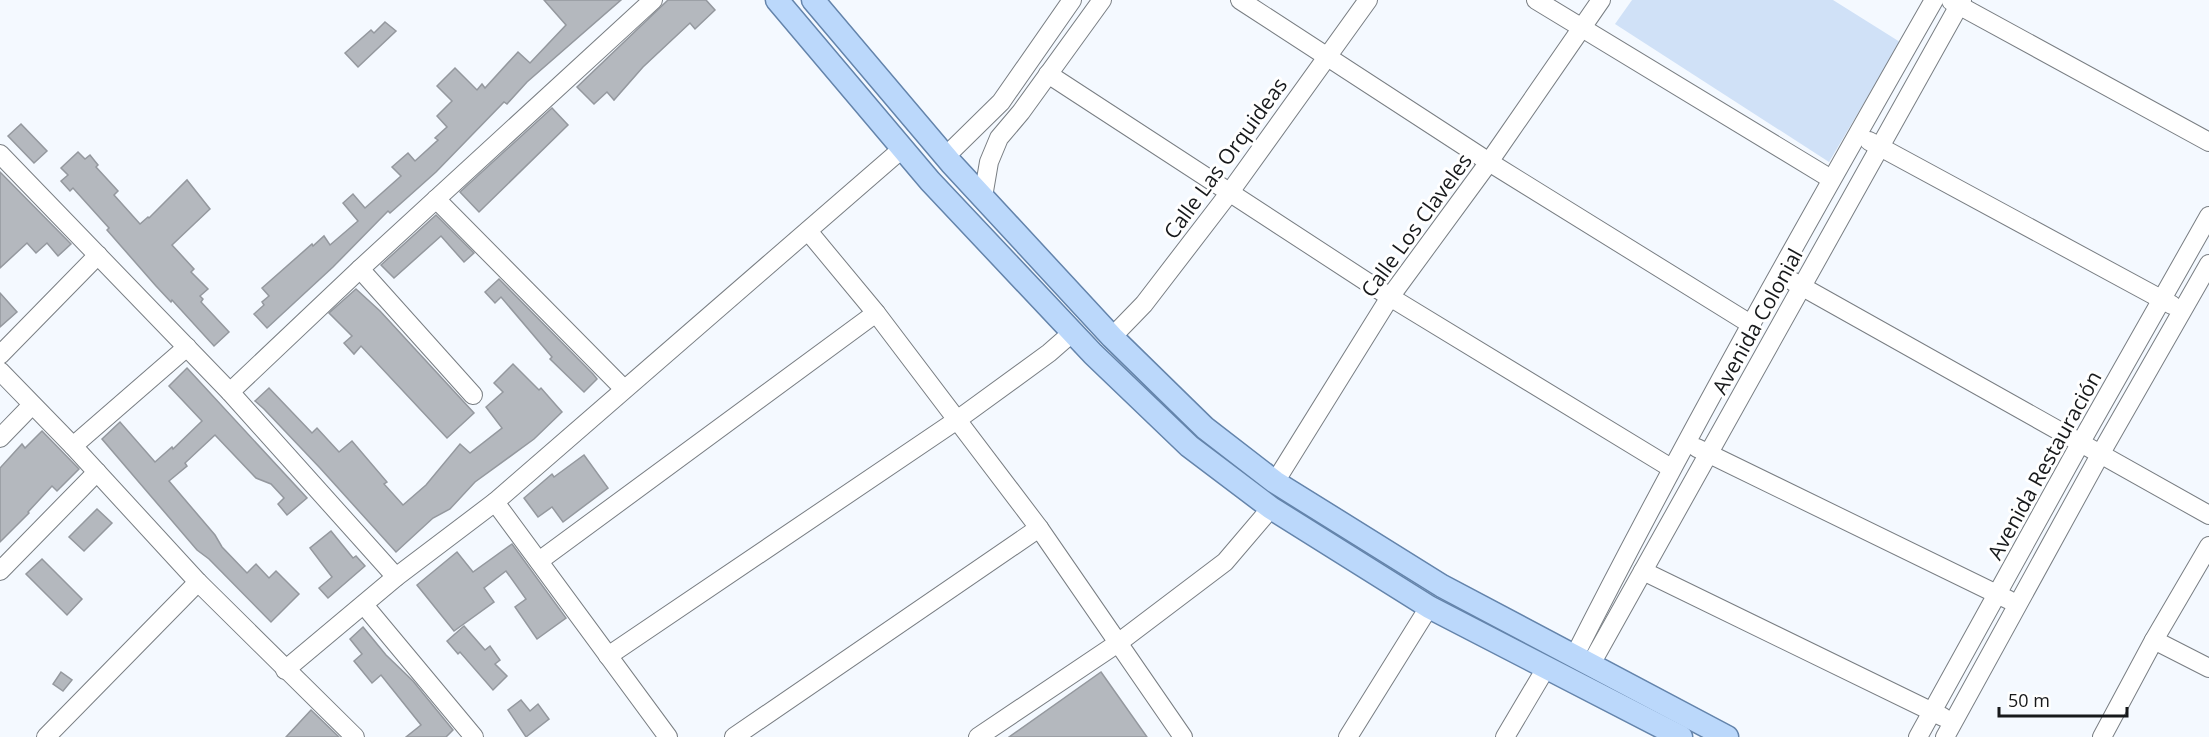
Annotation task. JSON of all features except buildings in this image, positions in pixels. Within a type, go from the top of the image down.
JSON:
[{"type":"main road","points":[[777,0],[930,181],[1073,332],[1189,446],[1271,508],[1430,606],[1681,737]]},
{"type":"main road","points":[[813,0],[948,160],[1112,337],[1205,428],[1275,482],[1442,586],[1727,737]]},
{"type":"main road","points":[[930,181],[948,160]]},
{"type":"street","points":[[230,392],[360,269],[653,0]]},
{"type":"street","points":[[948,160],[1001,102],[1072,0]]},
{"type":"street","points":[[983,197],[989,162],[999,138],[1021,112],[1102,0]]},
{"type":"street","points":[[1240,0],[1489,162],[1752,325]]},
{"type":"street","name":"Calle Las Orquideas","points":[[1112,337],[1144,304],[1230,192],[1368,0]]},
{"type":"street","points":[[1536,0],[1831,179]]},
{"type":"street","name":"Calle Los Claveles","points":[[1275,482],[1390,297],[1489,162],[1601,0]]},
{"type":"street","points":[[1582,660],[1671,468],[1831,179],[1934,0]]},
{"type":"street","points":[[1957,2],[2209,142]]},
{"type":"street","name":"Avenida Colonial","points":[[1582,660],[1642,571],[1880,147],[1957,2]]},
{"type":"street","points":[[1048,74],[1390,297],[1671,468]]},
{"type":"street","points":[[1857,134],[2182,311]]},
{"type":"street","points":[[285,670],[396,577],[495,502],[903,148]]},
{"type":"street","points":[[0,154],[230,392],[396,577]]},
{"type":"street","points":[[436,199],[624,389]]},
{"type":"street","name":"Avenida Restauración","points":[[1918,737],[2209,216]]},
{"type":"street","points":[[808,231],[876,313],[1039,528],[1183,737]]},
{"type":"street","points":[[0,355],[98,255]]},
{"type":"street","name":"Avenida Restauración","points":[[1949,730],[2101,453],[2209,265]]},
{"type":"street","points":[[360,269],[473,395]]},
{"type":"street","points":[[1780,274],[2209,515]]},
{"type":"street","points":[[539,561],[876,313]]},
{"type":"street","points":[[608,656],[957,420],[1049,353],[1073,332]]},
{"type":"street","points":[[73,446],[187,347]]},
{"type":"street","points":[[0,371],[73,446],[198,582],[355,737]]},
{"type":"street","points":[[0,438],[32,405]]},
{"type":"street","points":[[1686,442],[2019,605]]},
{"type":"street","points":[[0,571],[96,472]]},
{"type":"street","points":[[495,502],[668,737]]},
{"type":"street","points":[[978,737],[1118,643],[1225,562],[1271,508]]},
{"type":"street","points":[[734,737],[1039,528]]},
{"type":"street","points":[[2102,737],[2154,640],[2209,546]]},
{"type":"street","points":[[1642,571],[1932,712],[1949,730]]},
{"type":"street","points":[[55,734],[198,582]]},
{"type":"street","points":[[364,605],[474,737]]},
{"type":"street","points":[[1348,737],[1430,606]]},
{"type":"street","points":[[2154,640],[2209,668]]},
{"type":"street","points":[[1505,737],[1546,668]]},
{"type":"shaded area","points":[[1632,0],[1833,0],[1900,42],[1829,162],[1615,24]]}]
